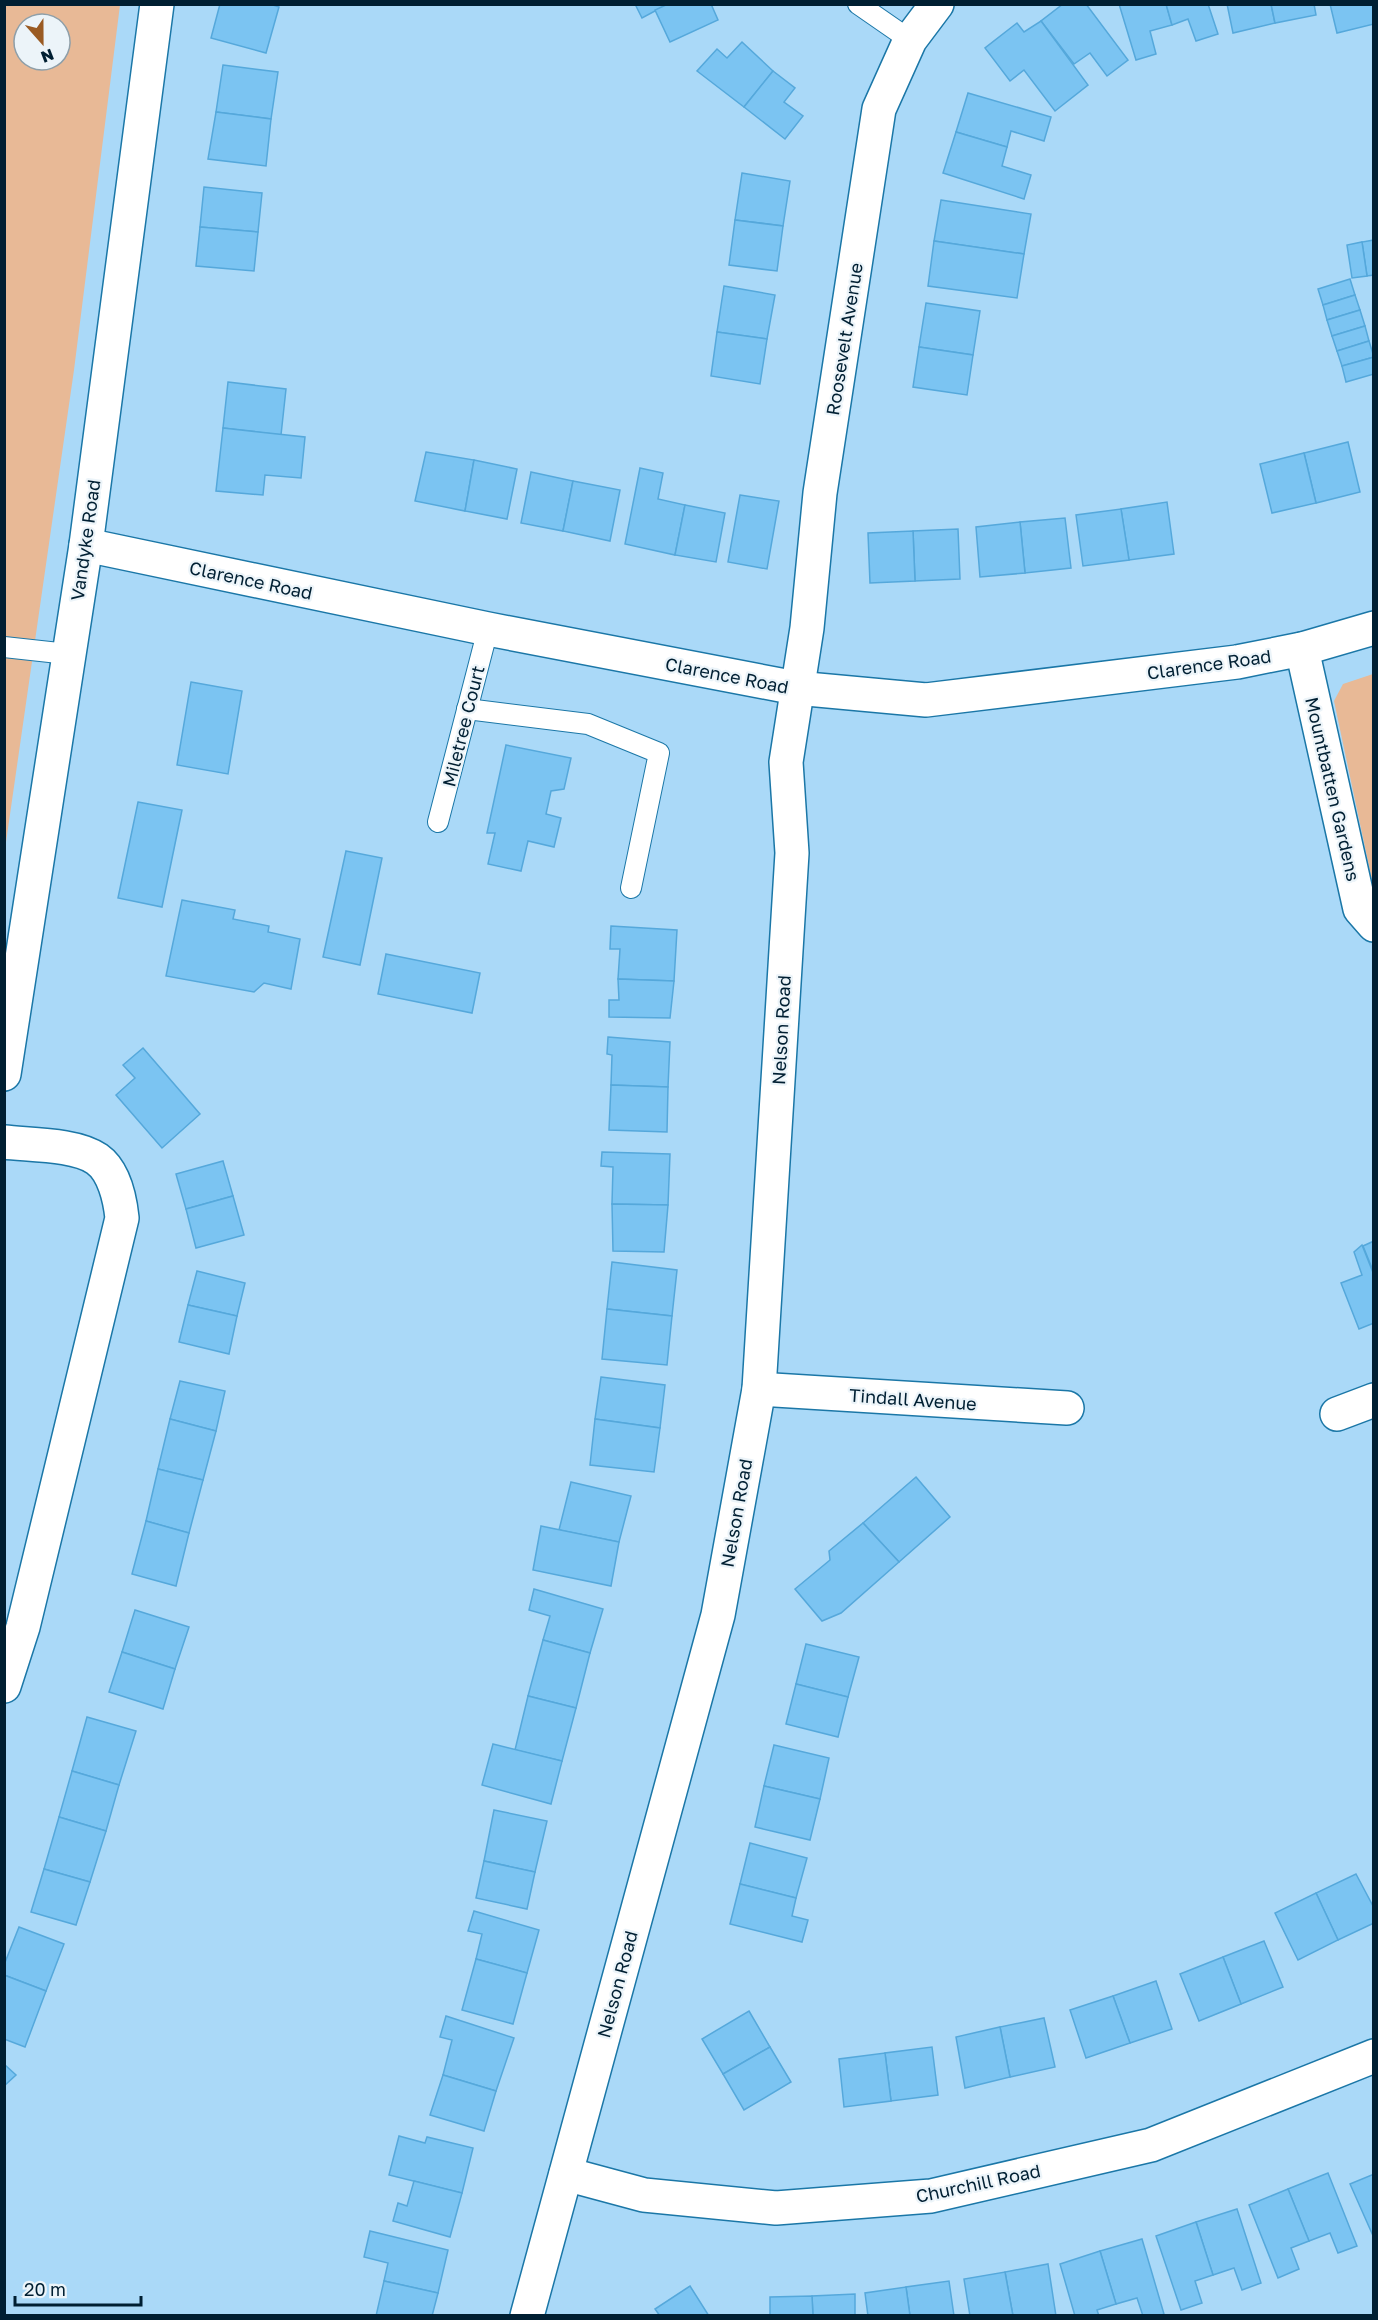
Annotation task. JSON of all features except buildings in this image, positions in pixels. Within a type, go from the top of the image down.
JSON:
[{"type":"street","name":"Vandyke Road","points":[[4,1074],[86,545],[157,4]]},
{"type":"street","name":"Roosevelt Avenue","points":[[796,688],[807,628],[820,493],[879,109],[910,40],[938,4]]},
{"type":"street","name":"Clarence Road","points":[[86,545],[488,629],[796,688],[926,700],[1236,662],[1302,649],[1374,628]]},
{"type":"street","name":"Mountbatten Gardens","points":[[1302,649],[1360,909],[1374,925]]},
{"type":"street","name":"Nelson Road","points":[[527,2316],[718,1615],[759,1389],[792,853],[786,762],[796,688]]},
{"type":"street","points":[[4,1142],[80,1150],[98,1159],[111,1177],[120,1199],[122,1218],[26,1615],[4,1686]]},
{"type":"street","name":"Tindall Avenue","points":[[759,1389],[1067,1408]]},
{"type":"street","points":[[1338,1414],[1374,1400]]},
{"type":"street","name":"Churchill Road","points":[[566,2174],[644,2195],[776,2208],[931,2196],[1151,2145],[1374,2056]]},
{"type":"lane","points":[[858,4],[910,40]]},
{"type":"lane","name":"Miletree Court","points":[[438,822],[488,629]]},
{"type":"lane","points":[[4,647],[68,654]]},
{"type":"lane","points":[[467,709],[588,724],[659,753],[631,888]]},
{"type":"shaded area","points":[[5,5],[120,5],[74,370],[5,849]]},
{"type":"shaded area","points":[[1374,674],[1373,885],[1334,701],[1343,684]]}]
